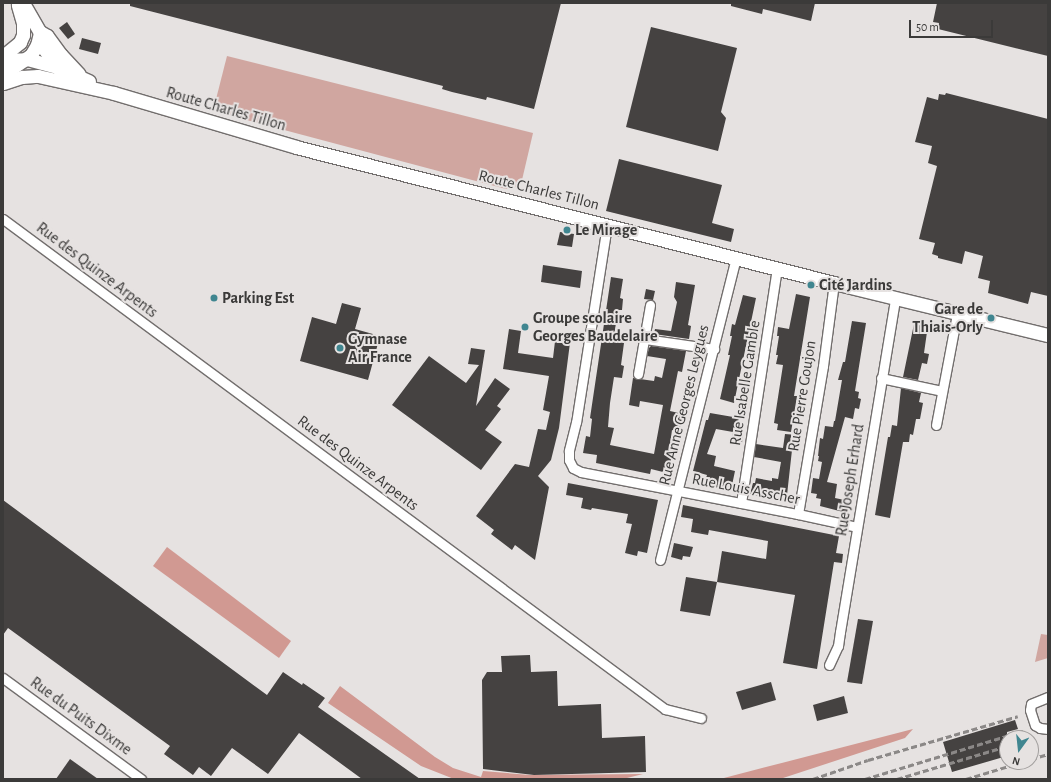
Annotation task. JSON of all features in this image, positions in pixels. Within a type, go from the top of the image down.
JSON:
[{"type":"main road","points":[[3,56],[20,42],[23,35],[23,23],[17,3]]},
{"type":"main road","points":[[23,3],[40,32],[45,50],[57,67]]},
{"type":"main road","points":[[3,74],[27,59],[34,51],[40,32]]},
{"type":"main road","points":[[40,32],[47,36],[78,81]]},
{"type":"main road","points":[[3,60],[27,59],[57,67],[78,81]]},
{"type":"main road","points":[[3,83],[16,78],[33,76],[78,81]]},
{"type":"main road","name":"Route Charles Tillon","points":[[78,81],[296,147],[957,314],[1048,335]]},
{"type":"street","name":"Rue des Quinze Arpents","points":[[3,219],[665,709],[701,718]]},
{"type":"street","name":"Rue Louis Asscher","points":[[607,225],[576,422],[568,451],[573,468],[581,472],[798,514],[857,527]]},
{"type":"street","name":"Rue Anne Georges Leygues","points":[[660,560],[736,258]]},
{"type":"street","name":"Rue Isabelle Gamble","points":[[741,503],[777,268]]},
{"type":"street","name":"Rue Pierre Goujon","points":[[798,514],[823,366],[834,283]]},
{"type":"street","name":"Rue Joseph Erhard","points":[[829,665],[838,646],[895,298]]},
{"type":"street","points":[[638,374],[650,305]]},
{"type":"street","points":[[936,425],[957,314]]},
{"type":"street","points":[[645,339],[714,349]]},
{"type":"street","points":[[882,378],[942,391]]},
{"type":"street","name":"Rue du Puits Dixme","points":[[3,678],[141,779]]},
{"type":"street","points":[[1048,697],[1031,704],[1030,710],[1035,725],[1040,728],[1048,729]]},
{"type":"shaded area","points":[[227,56],[533,133],[522,180],[516,187],[506,189],[213,111]]},
{"type":"shaded area","points":[[167,547],[291,641],[279,658],[153,566]]},
{"type":"shaded area","points":[[1041,634],[1048,635],[1048,658],[1035,662]]},
{"type":"shaded area","points":[[340,686],[435,757],[453,768],[481,777],[483,771],[530,775],[643,774],[623,779],[454,779],[421,766],[328,703]]},
{"type":"shaded area","points":[[913,729],[905,738],[780,779],[720,779]]},
{"type":"building","points":[[130,3],[561,3],[534,109],[487,97],[486,100],[452,92],[442,89],[443,86],[130,6]]},
{"type":"building","points":[[731,3],[815,3],[811,21],[763,9],[762,14],[731,6]]},
{"type":"building","points":[[937,3],[1048,3],[1048,56],[938,29],[939,23],[933,22]]},
{"type":"building","points":[[67,22],[75,34],[68,39],[59,28]]},
{"type":"building","points":[[651,27],[737,48],[721,112],[726,118],[718,151],[626,127]]},
{"type":"building","points":[[82,38],[101,43],[98,54],[79,49]]},
{"type":"building","points":[[946,93],[1048,119],[1048,296],[1031,292],[1028,304],[988,293],[990,281],[978,278],[983,256],[965,251],[962,264],[938,258],[938,256],[932,254],[935,243],[919,239],[937,166],[928,163],[932,146],[915,142],[927,97],[938,100],[939,94],[945,95]]},
{"type":"building","points":[[619,159],[722,185],[712,223],[734,229],[731,242],[606,211]]},
{"type":"building","points":[[560,232],[574,234],[572,247],[557,245]]},
{"type":"building","points":[[543,265],[582,271],[580,288],[541,282]]},
{"type":"building","points":[[611,277],[623,279],[620,298],[623,299],[622,310],[618,310],[614,336],[618,336],[617,342],[624,343],[621,365],[624,366],[622,378],[614,377],[608,427],[614,428],[610,445],[654,454],[663,405],[640,401],[639,407],[629,405],[633,378],[654,381],[655,376],[662,378],[666,359],[647,356],[651,346],[686,351],[682,372],[678,371],[670,411],[683,414],[679,432],[672,430],[669,452],[673,453],[667,473],[651,469],[650,474],[596,463],[597,455],[583,453],[586,436],[590,437],[592,419],[590,418]]},
{"type":"building","points":[[676,282],[695,285],[688,325],[691,326],[689,339],[654,334],[655,329],[671,331],[677,302],[674,297]]},
{"type":"building","points":[[646,289],[655,291],[653,300],[644,299]]},
{"type":"building","points":[[796,294],[810,297],[794,396],[797,396],[791,432],[777,430],[778,424],[774,423],[783,365],[776,364],[778,355],[776,355],[779,336],[777,336],[778,327],[789,329]]},
{"type":"building","points":[[743,295],[756,298],[734,403],[720,399],[730,355],[728,355],[732,336],[730,336],[732,324],[735,325]]},
{"type":"building","name":"Gymnase Air France","points":[[342,303],[361,308],[355,329],[380,336],[368,380],[300,361],[312,317],[336,324]]},
{"type":"building","points":[[852,321],[866,323],[855,391],[859,392],[858,398],[861,399],[859,409],[855,408],[853,419],[845,417],[827,482],[837,484],[835,498],[849,501],[847,513],[820,506],[821,499],[816,498],[817,494],[811,493],[813,478],[819,479],[822,462],[818,461],[820,438],[823,439],[825,426],[833,427],[835,421],[842,380],[838,380],[843,362],[845,362]]},
{"type":"building","points":[[914,324],[923,326],[923,331],[927,332],[924,353],[929,354],[927,364],[922,363],[918,380],[903,377]]},
{"type":"building","points":[[509,329],[521,331],[518,353],[553,358],[556,333],[571,335],[559,428],[551,460],[538,476],[549,487],[535,560],[515,545],[512,550],[491,534],[494,530],[476,516],[515,464],[529,467],[538,429],[546,430],[550,412],[543,410],[549,376],[503,369]]},
{"type":"building","points":[[471,348],[485,350],[476,406],[495,378],[510,389],[497,406],[501,409],[485,430],[502,442],[481,470],[392,405],[429,356],[466,383],[479,365],[468,364]]},
{"type":"building","points":[[901,388],[921,393],[919,402],[923,403],[920,419],[916,419],[913,435],[910,434],[909,442],[903,442],[890,518],[875,515],[888,437],[890,437],[892,425],[897,426]]},
{"type":"building","points":[[710,413],[739,418],[735,432],[743,434],[742,443],[732,442],[733,432],[716,429],[707,454],[716,456],[714,466],[735,471],[731,490],[704,485],[707,475],[693,471],[706,420],[708,420]]},
{"type":"building","points":[[785,434],[797,435],[795,450],[792,450],[787,495],[766,492],[765,497],[750,494],[756,478],[772,481],[772,478],[778,479],[781,462],[754,457],[756,444],[783,448]]},
{"type":"building","points":[[568,483],[658,500],[647,553],[638,551],[637,556],[625,553],[632,524],[626,523],[628,514],[592,508],[591,510],[581,508],[583,498],[566,495]]},
{"type":"building","points":[[3,500],[267,695],[283,672],[325,698],[318,707],[420,779],[362,779],[299,733],[268,774],[232,748],[211,776],[199,767],[193,775],[164,754],[170,746],[8,628],[3,635]]},
{"type":"building","points":[[683,505],[839,536],[836,553],[843,554],[842,563],[834,562],[817,669],[783,663],[795,595],[717,582],[722,551],[766,559],[768,541],[709,530],[708,535],[691,532],[693,519],[681,517]]},
{"type":"building","points":[[674,543],[693,547],[690,557],[683,556],[682,560],[671,557]]},
{"type":"building","points":[[686,577],[717,582],[710,616],[680,611]]},
{"type":"building","points":[[858,619],[873,621],[862,684],[847,682]]},
{"type":"building","points":[[530,655],[531,672],[557,671],[558,706],[601,704],[602,738],[645,736],[646,772],[534,775],[483,769],[482,680],[487,672],[502,672],[501,656]]},
{"type":"building","points":[[771,682],[776,700],[742,710],[736,692]]},
{"type":"building","points":[[844,696],[848,713],[817,721],[813,705]]},
{"type":"building","points":[[1015,720],[1018,729],[999,730],[999,758],[952,772],[943,742]]},
{"type":"building","points":[[70,759],[98,779],[56,779]]},
{"type":"railway","points":[[813,779],[868,760],[1018,716]]},
{"type":"railway","points":[[865,779],[999,738]]},
{"type":"railway","points":[[897,779],[999,748]]},
{"type":"railway","points":[[1039,757],[1048,754]]},
{"type":"railway","points":[[966,779],[999,769]]},
{"type":"place","name":"Le Mirage","points":[[567,230]]},
{"type":"place","name":"Cité Jardins","points":[[811,285]]},
{"type":"place","name":"Parking Est","points":[[214,298]]},
{"type":"place","name":"Gare de Thiais-Orly","points":[[991,318]]},
{"type":"place","name":"Groupe scolaire Georges Baudelaire","points":[[525,327]]},
{"type":"place","name":"Gymnase Air France","points":[[340,348]]}]
